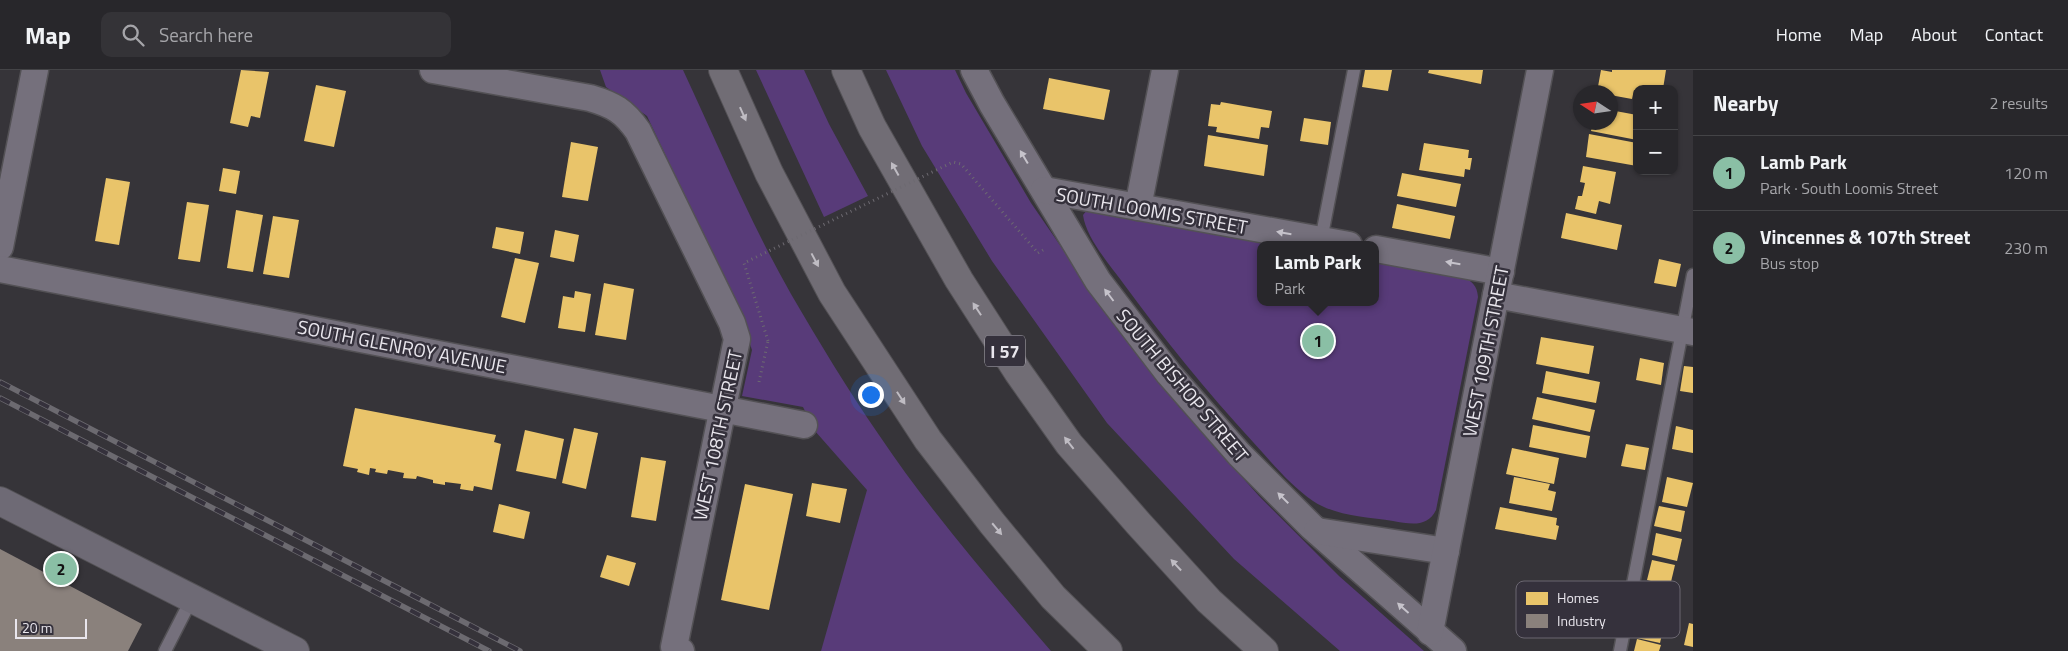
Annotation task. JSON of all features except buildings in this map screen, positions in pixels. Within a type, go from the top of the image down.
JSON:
[{"type":"highway","points":[[723,70],[769,173],[832,292],[928,440],[992,523],[1053,597],[1108,651]]},
{"type":"highway","name":"I 57","points":[[846,70],[872,127],[959,280],[1018,372],[1069,444],[1138,524],[1209,601],[1264,651]]},
{"type":"highway","points":[[1209,601],[1284,651]]},
{"type":"main road","points":[[0,501],[294,651]]},
{"type":"street","points":[[0,247],[9,150],[35,70]]},
{"type":"street","name":"WEST 108TH STREET","points":[[433,70],[590,98],[612,105],[629,117],[638,131],[732,322],[737,339],[722,408],[677,649]]},
{"type":"street","points":[[1138,207],[1165,70]]},
{"type":"street","name":"WEST 109TH STREET","points":[[1430,632],[1540,70]]},
{"type":"street","name":"SOUTH BISHOP STREET","points":[[976,71],[992,104],[1098,281],[1169,374],[1239,454],[1317,531],[1453,651]]},
{"type":"street","name":"SOUTH LOOMIS STREET","points":[[1044,190],[1326,241]]},
{"type":"street","points":[[1379,251],[1498,284],[1688,331]]},
{"type":"street","name":"SOUTH GLENROY AVENUE","points":[[0,269],[804,425]]},
{"type":"street","points":[[1317,531],[1446,551]]},
{"type":"lane","points":[[1320,240],[1354,70]]},
{"type":"lane","points":[[1635,581],[1688,331],[1693,275]]},
{"type":"lane","points":[[165,651],[192,598]]},
{"type":"lane","points":[[1620,651],[1623,638]]},
{"type":"path","points":[[759,382],[768,341],[744,263],[953,162],[961,164],[1038,253],[1043,250]]},
{"type":"shaded area","points":[[600,70],[683,70],[776,267],[845,383],[919,491],[1051,651],[821,651],[867,490],[815,431],[803,407],[742,396],[752,350],[737,306],[647,116],[606,87]]},
{"type":"shaded area","points":[[756,70],[804,70],[829,124],[868,196],[824,217]]},
{"type":"shaded area","points":[[886,70],[955,70],[966,93],[1031,203],[1099,302],[1180,408],[1259,496],[1339,576],[1424,651],[1340,651],[1234,559],[1107,423],[992,261],[922,146]]},
{"type":"shaded area","points":[[1087,210],[1269,241],[1257,241],[1257,306],[1379,306],[1379,261],[1461,276],[1471,282],[1475,286],[1478,297],[1436,510],[1432,516],[1423,522],[1412,524],[1341,513],[1313,501],[1297,488],[1274,466],[1219,404],[1138,304],[1105,260],[1089,233],[1083,215]]},
{"type":"railway","points":[[0,382],[520,651]]},
{"type":"railway","points":[[0,398],[489,651]]},
{"type":"place","name":"Lamb Park","points":[[1318,341]]},
{"type":"place","name":"Vincennes & 107th Street","points":[[61,569]]}]
